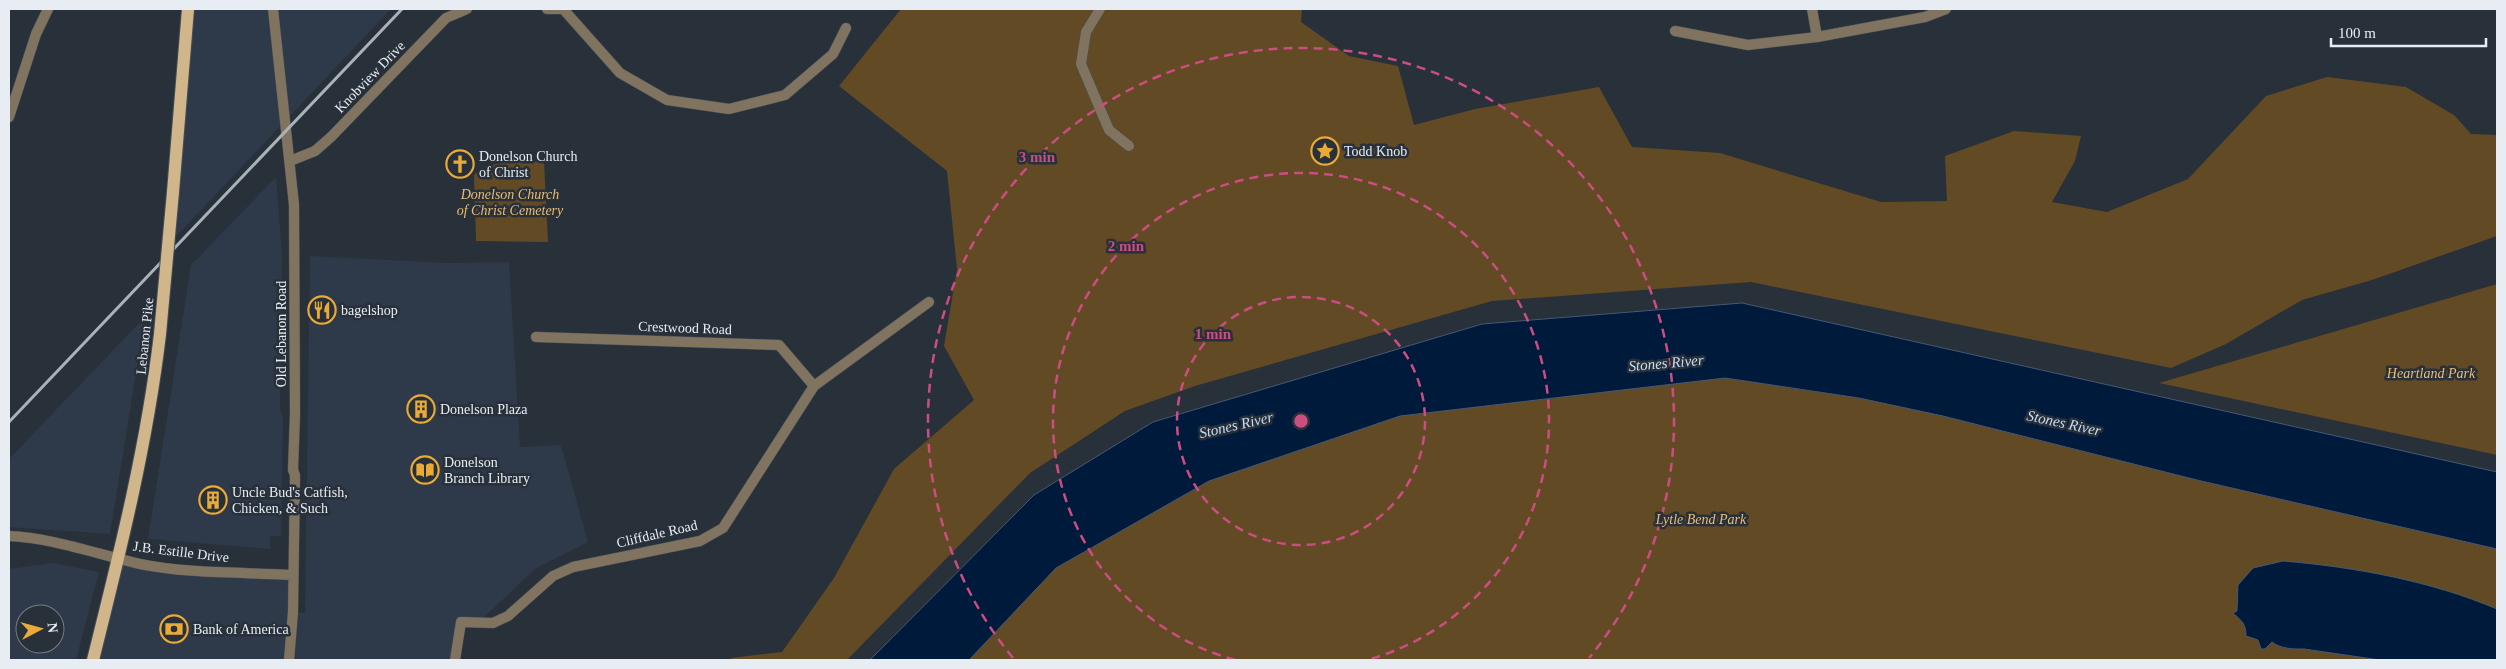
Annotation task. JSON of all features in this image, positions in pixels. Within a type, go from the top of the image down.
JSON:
[{"type":"main road","name":"Lebanon Pike","points":[[93,660],[119,558],[153,401],[188,9]]},
{"type":"street","points":[[9,117],[36,34],[48,9]]},
{"type":"street","name":"Old Lebanon Road","points":[[273,9],[290,161],[295,264],[293,612],[289,660]]},
{"type":"street","name":"Knobview Drive","points":[[290,161],[315,151],[331,137],[446,18],[467,9]]},
{"type":"street","points":[[547,9],[565,10],[620,74],[667,100],[729,109],[785,95],[833,54],[846,28]]},
{"type":"street","points":[[1100,9],[1086,32],[1081,64],[1109,130],[1129,146]]},
{"type":"street","points":[[1812,9],[1817,37]]},
{"type":"street","points":[[1675,31],[1748,45],[1817,37],[1925,16],[1946,9]]},
{"type":"street","name":"Cliffdale Road","points":[[455,660],[461,622],[493,623],[508,616],[553,576],[573,567],[700,541],[723,528],[814,386],[929,302]]},
{"type":"street","name":"Crestwood Road","points":[[536,337],[779,345],[814,386]]},
{"type":"street","name":"J.B. Estille Drive","points":[[9,536],[33,537],[140,564],[218,572],[293,575]]},
{"type":"shaded area","points":[[188,9],[391,9],[168,245]]},
{"type":"shaded area","points":[[276,177],[282,253],[280,407],[283,419],[281,536],[270,536],[270,549],[148,539],[191,265]]},
{"type":"shaded area","points":[[310,256],[447,263],[509,262],[520,447],[561,445],[588,542],[536,568],[482,619],[461,623],[454,660],[93,660],[119,558],[140,564],[293,575],[293,612],[305,613]]},
{"type":"shaded area","points":[[145,317],[110,534],[9,527],[9,459]]},
{"type":"shaded area","points":[[53,563],[99,572],[76,660],[9,660],[9,569]]},
{"type":"green space","points":[[901,9],[1302,9],[1301,22],[1349,56],[1398,66],[1414,125],[1475,109],[1599,87],[1632,147],[1720,153],[1881,202],[1947,201],[1945,156],[2014,131],[2081,136],[2075,161],[2052,202],[2107,212],[2188,179],[2266,96],[2327,77],[2406,87],[2454,115],[2471,134],[2497,135],[2497,236],[2372,280],[2302,300],[2226,344],[2171,368],[1751,282],[1492,301],[1195,386],[1125,411],[1030,473],[847,660],[732,660],[731,658],[782,652],[834,578],[894,469],[974,400],[944,346],[957,269],[947,171],[839,86]]},
{"type":"green space","name":"Donelson Church of Christ Cemetery","points":[[544,161],[548,242],[476,241],[474,175],[489,166],[498,164]]},
{"type":"green space","name":"Heartland Park","points":[[2497,284],[2497,455],[2159,383]]},
{"type":"green space","name":"Lytle Bend Park","points":[[1725,378],[1859,398],[1943,416],[2197,480],[2497,549],[2497,660],[904,660],[1196,432]]},
{"type":"water","name":"Stones River","points":[[1742,303],[2497,472],[2497,549],[2197,480],[1943,416],[1859,398],[1725,378],[1400,416],[1209,481],[1056,568],[969,660],[870,660],[1034,495],[1153,422],[1482,324]]},
{"type":"water","points":[[2283,561],[2365,571],[2419,583],[2472,599],[2497,609],[2497,660],[2380,660],[2287,648],[2272,642],[2265,649],[2261,649],[2258,640],[2246,636],[2243,623],[2233,613],[2237,611],[2238,585],[2253,568]]},
{"type":"railway","points":[[9,422],[402,9]]},
{"type":"place","name":"Todd Knob","points":[[1325,151]]},
{"type":"place","name":"Donelson Church of Christ","points":[[460,164]]},
{"type":"place","name":"bagelshop","points":[[322,310]]},
{"type":"place","name":"Donelson Plaza","points":[[421,409]]},
{"type":"place","name":"Donelson Branch Library","points":[[425,470]]},
{"type":"place","name":"Uncle Bud's Catfish, Chicken, & Such","points":[[213,500]]},
{"type":"place","name":"Bank of America","points":[[174,629]]}]
